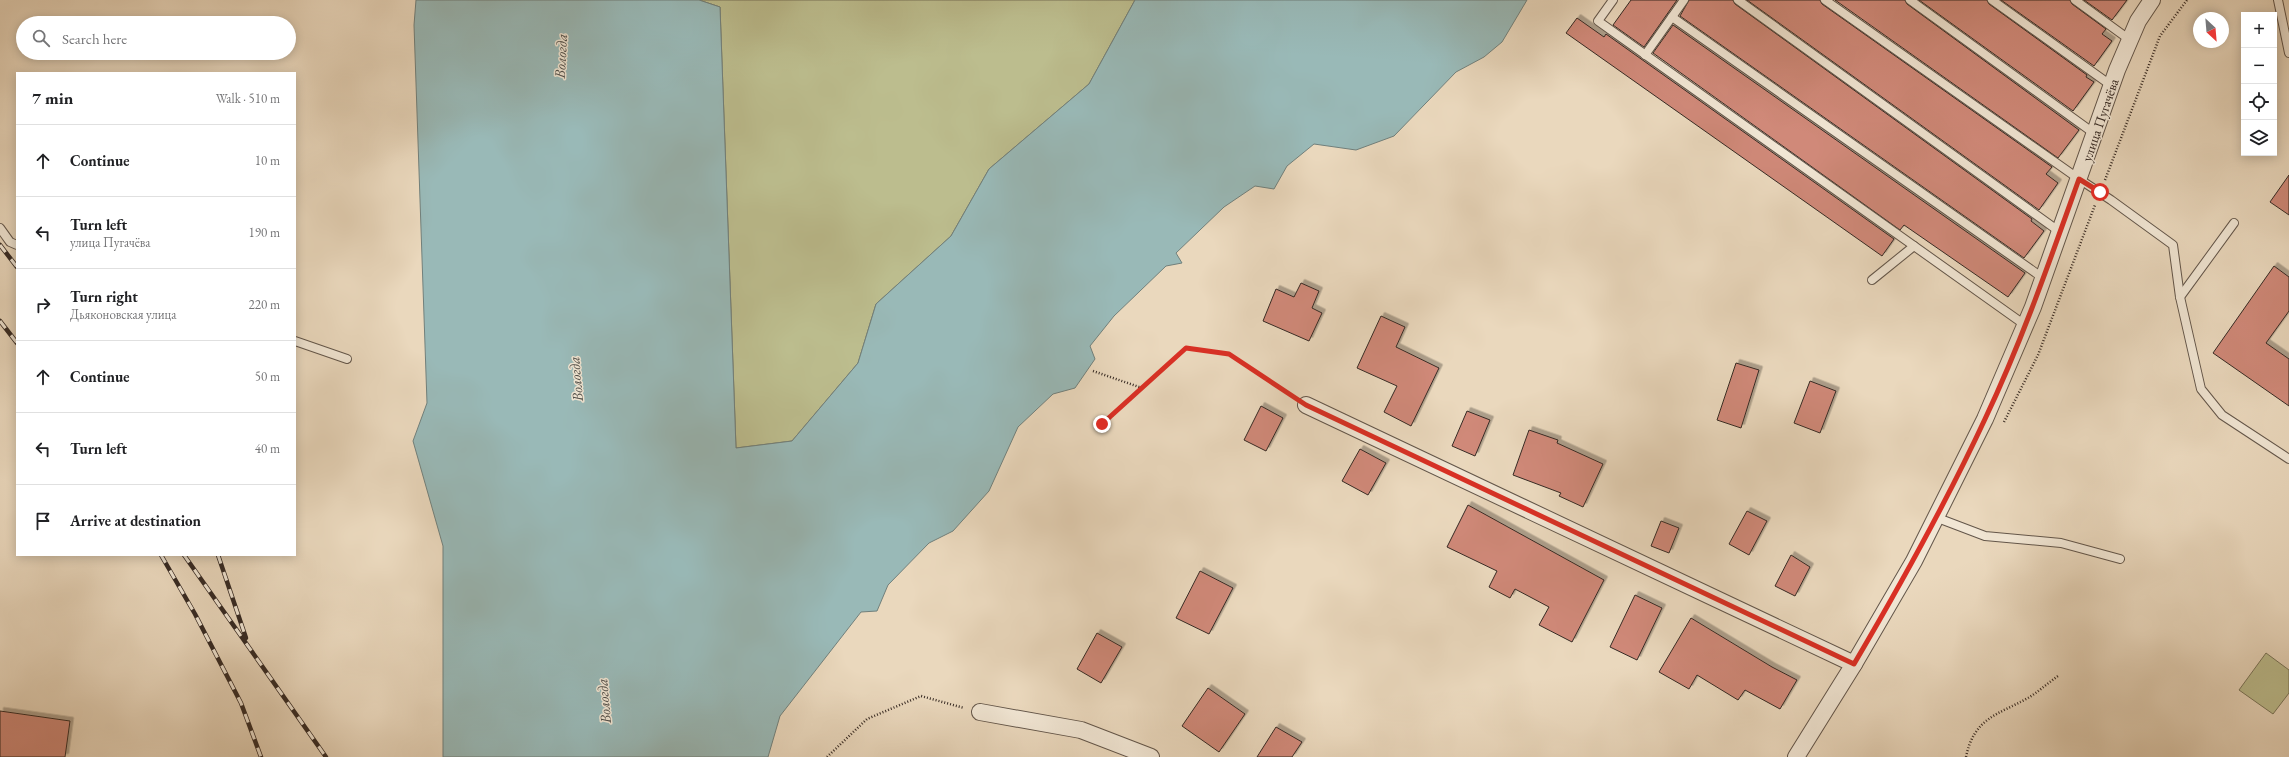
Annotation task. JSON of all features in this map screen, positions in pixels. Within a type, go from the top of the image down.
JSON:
[{"type":"street","name":"улица Пугачёва","points":[[1796,757],[1854,664],[1914,561],[1985,419],[2025,325],[2043,278],[2130,40],[2138,21],[2152,0]]},
{"type":"street","points":[[1306,405],[1854,664]]},
{"type":"street","points":[[980,712],[1081,730],[1151,757]]},
{"type":"lane","points":[[1613,0],[1598,21],[2025,325]]},
{"type":"lane","points":[[1645,55],[1684,0]]},
{"type":"lane","points":[[1738,0],[2060,232]]},
{"type":"lane","points":[[1825,0],[2173,245],[2180,297],[2198,379],[2206,397],[2222,415],[2289,459]]},
{"type":"lane","points":[[1910,0],[2095,134]]},
{"type":"lane","points":[[1992,0],[2112,86]]},
{"type":"lane","points":[[2075,0],[2130,40]]},
{"type":"lane","points":[[2278,0],[2289,53]]},
{"type":"lane","points":[[1672,17],[2043,278]]},
{"type":"lane","points":[[2180,297],[2234,223]]},
{"type":"lane","points":[[0,228],[10,242],[16,244]]},
{"type":"lane","points":[[1872,280],[1914,246]]},
{"type":"lane","points":[[296,341],[347,359]]},
{"type":"lane","points":[[1935,517],[1985,536],[2060,543],[2120,559]]},
{"type":"path","points":[[1102,424],[1186,348],[1229,354],[1306,405]]},
{"type":"path","points":[[1093,371],[1142,388]]},
{"type":"path","points":[[1966,757],[1974,733],[1998,712],[2028,698],[2058,676]]},
{"type":"path","points":[[827,757],[867,719],[921,696],[980,712]]},
{"type":"green space","points":[[699,0],[1135,0],[1089,84],[989,169],[951,236],[876,304],[858,363],[792,441],[736,448],[720,7]]},
{"type":"green space","points":[[2266,653],[2289,670],[2289,693],[2273,714],[2239,690]]},
{"type":"water","name":"Вологда","points":[[416,0],[699,0],[720,7],[736,448],[792,441],[858,363],[876,304],[951,236],[989,169],[1089,84],[1135,0],[1527,0],[1502,42],[1484,57],[1456,72],[1394,136],[1356,150],[1314,144],[1287,166],[1274,189],[1255,186],[1224,207],[1176,253],[1182,263],[1166,266],[1114,316],[1090,346],[1095,359],[1075,388],[1053,394],[1018,427],[989,491],[953,531],[929,543],[888,585],[877,611],[861,612],[780,716],[768,757],[443,757],[443,546],[413,441],[427,403],[414,25]]},
{"type":"building","points":[[1631,0],[1677,0],[1644,47],[1613,25]]},
{"type":"building","points":[[1689,0],[1733,0],[1735,4],[2032,219],[2031,221],[2044,231],[2024,258],[1680,16]]},
{"type":"building","points":[[1747,0],[1820,0],[1822,4],[2052,167],[2046,174],[2058,183],[2039,210]]},
{"type":"building","points":[[1835,0],[1905,0],[1907,4],[2079,130],[2058,158]]},
{"type":"building","points":[[1919,0],[1987,0],[1989,4],[2087,75],[2086,77],[2094,82],[2073,111]]},
{"type":"building","points":[[2001,0],[2070,0],[2072,4],[2106,29],[2102,34],[2112,41],[2094,66]]},
{"type":"building","points":[[2084,0],[2127,0],[2112,20]]},
{"type":"building","points":[[1577,18],[1604,37],[1606,34],[1894,239],[1882,256],[1566,33]]},
{"type":"building","points":[[1673,25],[2025,273],[2008,297],[1904,225],[1900,230],[1653,53]]},
{"type":"building","points":[[2289,175],[2289,215],[2270,202]]},
{"type":"building","points":[[2274,266],[2289,277],[2289,311],[2266,343],[2289,359],[2289,406],[2213,353]]},
{"type":"building","points":[[1301,283],[1319,291],[1312,308],[1322,313],[1309,341],[1263,321],[1276,289],[1294,297]]},
{"type":"building","points":[[1381,316],[1405,327],[1396,347],[1439,368],[1411,426],[1384,412],[1397,386],[1357,368]]},
{"type":"building","points":[[1736,363],[1759,370],[1741,428],[1717,420]]},
{"type":"building","points":[[1810,381],[1836,391],[1820,433],[1794,423]]},
{"type":"building","points":[[1261,406],[1283,418],[1266,451],[1244,440]]},
{"type":"building","points":[[1467,411],[1490,420],[1475,456],[1452,446]]},
{"type":"building","points":[[1529,430],[1558,440],[1557,443],[1603,464],[1583,507],[1559,496],[1561,493],[1513,475]]},
{"type":"building","points":[[1360,449],[1386,463],[1368,495],[1342,481]]},
{"type":"building","points":[[1468,505],[1604,580],[1572,642],[1539,625],[1549,607],[1515,589],[1510,598],[1489,587],[1497,571],[1447,547]]},
{"type":"building","points":[[1747,511],[1767,521],[1749,555],[1729,544]]},
{"type":"building","points":[[1661,521],[1679,528],[1669,553],[1651,546]]},
{"type":"building","points":[[1791,555],[1810,567],[1795,596],[1775,586]]},
{"type":"building","points":[[1200,571],[1233,588],[1209,634],[1176,618]]},
{"type":"building","points":[[1635,595],[1662,608],[1637,660],[1610,647]]},
{"type":"building","points":[[1691,618],[1772,667],[1797,680],[1780,709],[1745,690],[1738,700],[1697,675],[1689,689],[1659,672]]},
{"type":"building","points":[[1097,633],[1122,647],[1101,683],[1077,669]]},
{"type":"building","points":[[1208,688],[1245,714],[1219,752],[1182,726]]},
{"type":"building","points":[[0,711],[70,721],[65,757],[0,757]]},
{"type":"building","points":[[1276,727],[1302,742],[1292,757],[1257,757]]},
{"type":"railway","points":[[0,245],[16,266]]},
{"type":"railway","points":[[0,321],[16,342]]},
{"type":"railway","points":[[162,556],[195,614],[241,703],[261,757]]},
{"type":"railway","points":[[185,556],[326,757]]},
{"type":"railway","points":[[218,556],[246,638]]},
{"type":"route","points":[[1102,424],[1186,348],[1229,354],[1306,405],[1854,664],[1914,561],[1985,419],[2033,307],[2079,179],[2100,192]]}]
